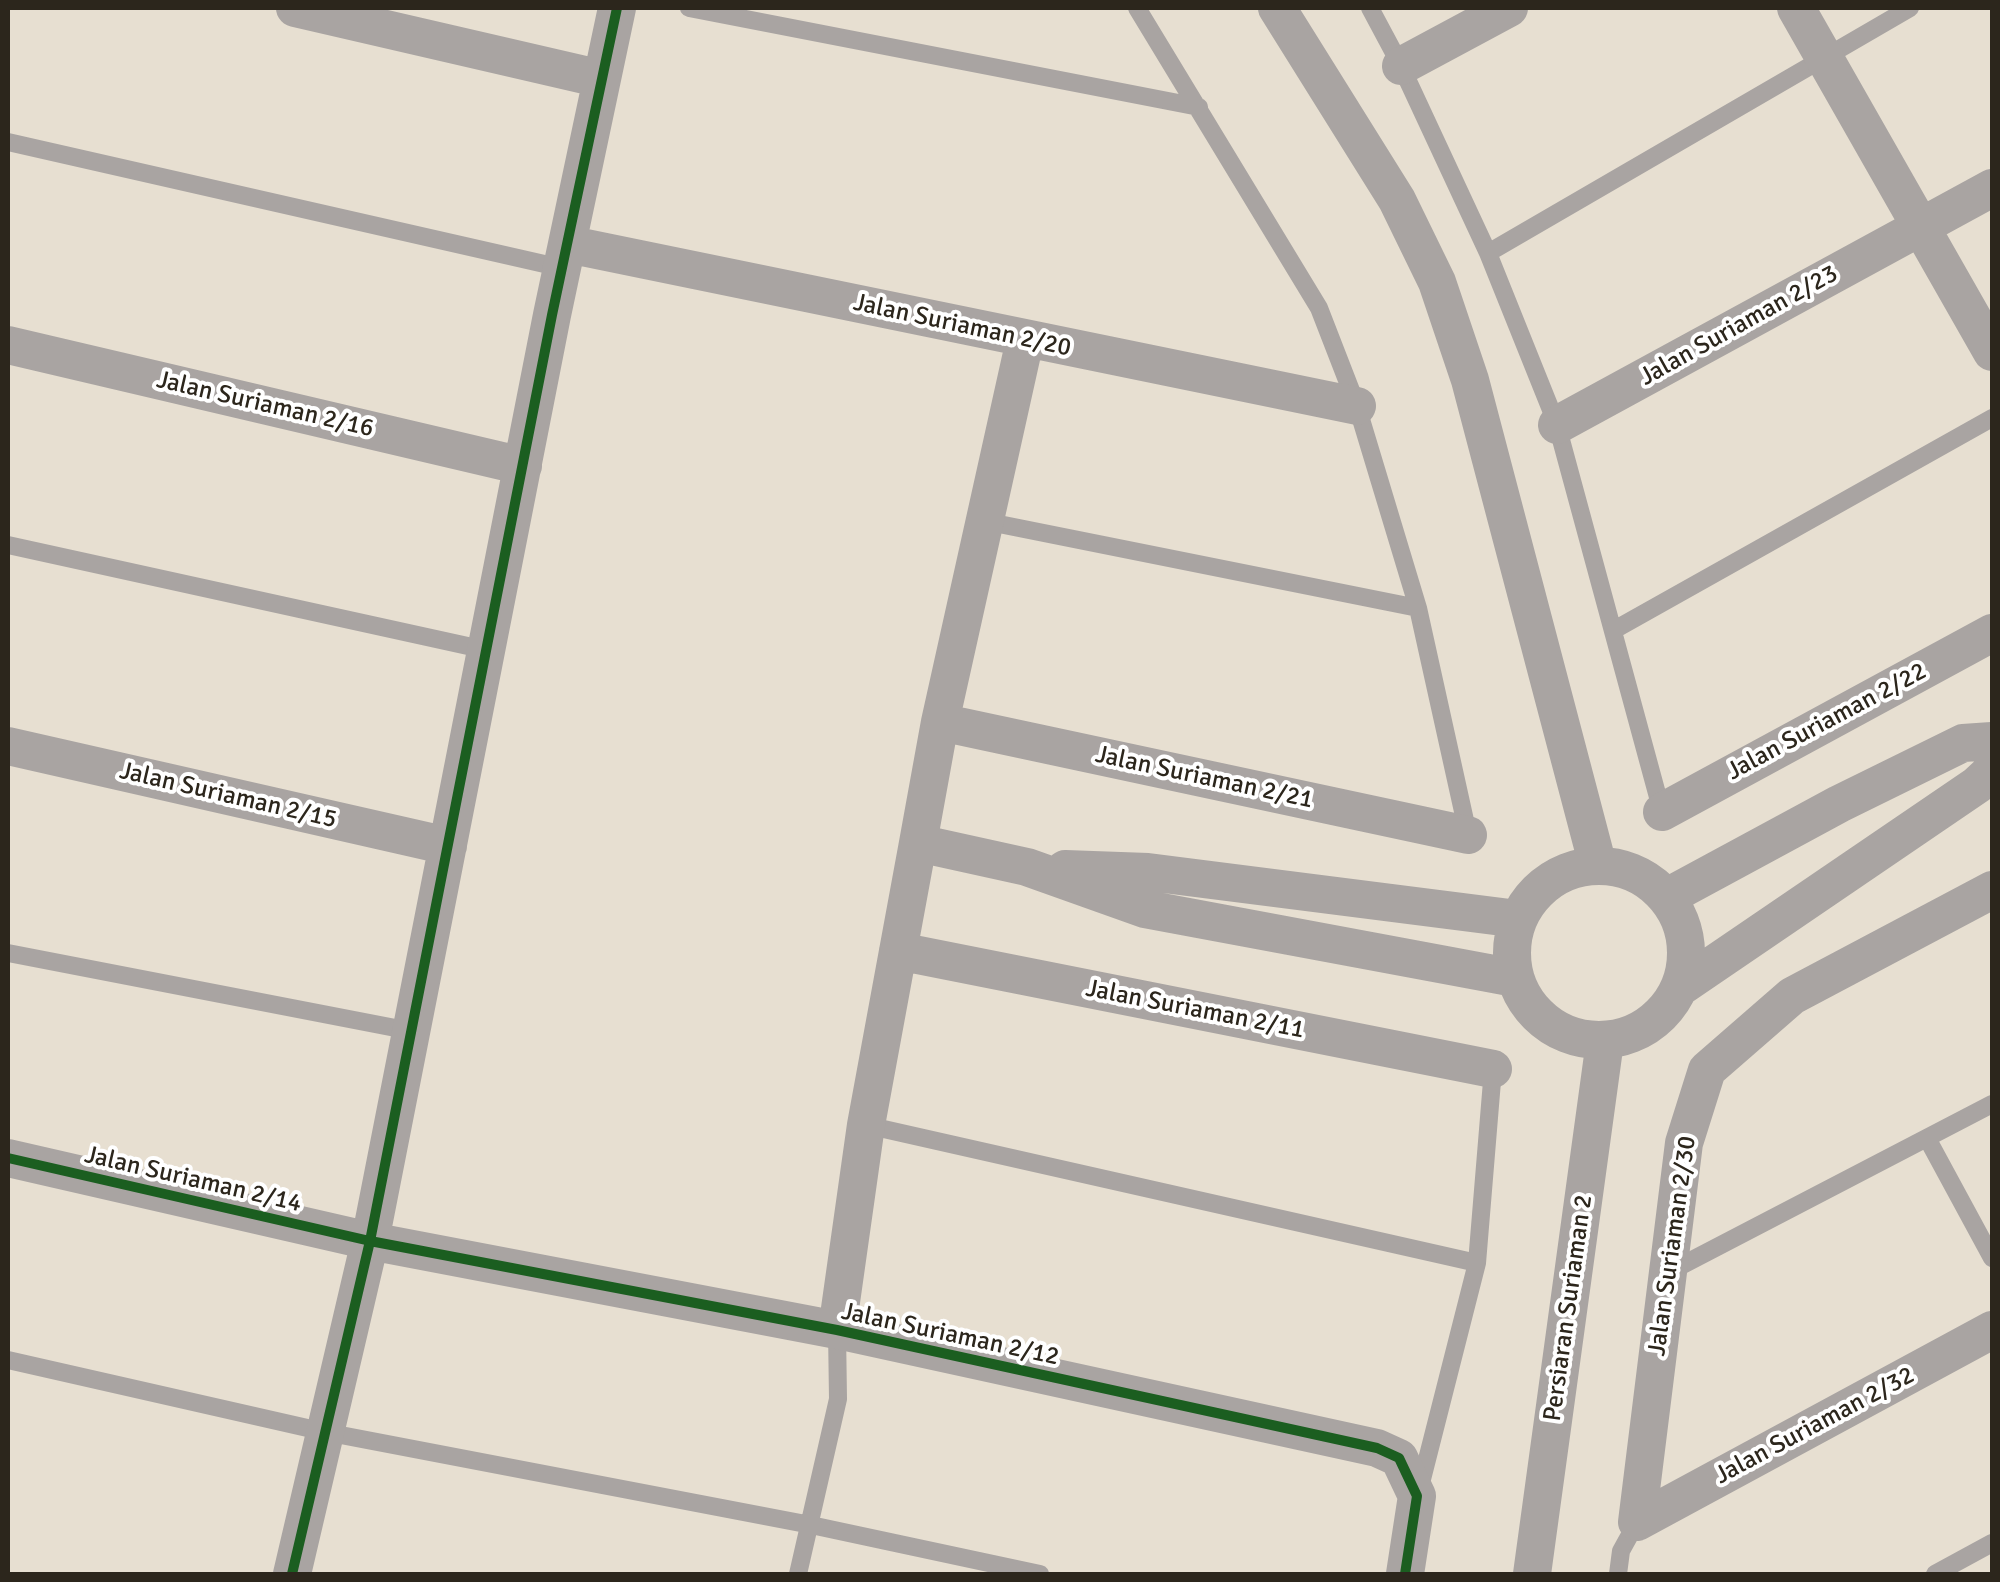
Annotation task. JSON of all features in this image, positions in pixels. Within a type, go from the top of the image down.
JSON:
[{"type":"street","points":[[295,8],[602,79]]},
{"type":"street","points":[[292,1574],[370,1240],[617,8]]},
{"type":"street","points":[[1277,8],[1396,200],[1437,282],[1470,380],[1598,866]]},
{"type":"street","points":[[1402,66],[1509,8]]},
{"type":"street","points":[[1796,8],[1992,352]]},
{"type":"street","name":"Jalan Suriaman 2/23","points":[[1558,425],[1992,188]]},
{"type":"street","name":"Jalan Suriaman 2/20","points":[[565,256],[1025,340],[1357,406]]},
{"type":"street","points":[[836,1330],[866,1125],[940,722],[1025,340]]},
{"type":"street","name":"Jalan Suriaman 2/16","points":[[8,344],[523,466]]},
{"type":"street","name":"Jalan Suriaman 2/22","points":[[1662,812],[1992,633]]},
{"type":"street","name":"Jalan Suriaman 2/21","points":[[940,722],[1468,835]]},
{"type":"street","points":[[1666,897],[1839,804],[1964,743],[1992,741]]},
{"type":"street","name":"Jalan Suriaman 2/15","points":[[8,746],[448,846]]},
{"type":"street","points":[[1679,988],[1992,772]]},
{"type":"street","points":[[918,842],[1027,867],[1145,909],[1514,978]]},
{"type":"street","points":[[1598,866],[1623,869],[1647,879],[1679,917],[1686,940],[1686,964],[1679,988],[1667,1008],[1650,1024],[1605,1040],[1581,1039],[1559,1032],[1540,1018],[1524,1000],[1514,978],[1511,948],[1518,920],[1531,898],[1550,881],[1573,870],[1598,866]]},
{"type":"street","points":[[1027,867],[1148,872],[1518,920]]},
{"type":"street","name":"Jalan Suriaman 2/30","points":[[1637,1522],[1684,1144],[1707,1070],[1792,996],[1992,890]]},
{"type":"street","name":"Jalan Suriaman 2/11","points":[[898,952],[1492,1069]]},
{"type":"street","name":"Persiaran Suriaman 2","points":[[1532,1574],[1605,1040]]},
{"type":"street","name":"Jalan Suriaman 2/14","points":[[8,1158],[370,1240]]},
{"type":"street","name":"Jalan Suriaman 2/12","points":[[370,1240],[836,1330],[1377,1448],[1399,1458],[1417,1496]]},
{"type":"street","name":"Jalan Suriaman 2/32","points":[[1637,1522],[1992,1330]]},
{"type":"street","points":[[1405,1574],[1417,1496]]},
{"type":"lane","points":[[689,8],[1200,107]]},
{"type":"lane","points":[[1138,8],[1319,308],[1357,406],[1418,608],[1468,835]]},
{"type":"lane","points":[[1370,8],[1402,66],[1488,253],[1558,425],[1662,812]]},
{"type":"lane","points":[[1488,253],[1910,8]]},
{"type":"lane","points":[[8,142],[565,256]]},
{"type":"lane","points":[[1614,630],[1992,418]]},
{"type":"lane","points":[[984,521],[1418,608]]},
{"type":"lane","points":[[8,545],[486,650]]},
{"type":"lane","points":[[8,953],[410,1031]]},
{"type":"lane","points":[[1417,1496],[1477,1263],[1492,1069]]},
{"type":"lane","points":[[1668,1272],[1992,1104]]},
{"type":"lane","points":[[866,1125],[1477,1263]]},
{"type":"lane","points":[[1926,1138],[1992,1258]]},
{"type":"lane","points":[[798,1574],[838,1398],[836,1330]]},
{"type":"lane","points":[[8,1360],[325,1432],[810,1524],[1040,1574]]},
{"type":"lane","points":[[1618,1574],[1621,1551],[1637,1522]]},
{"type":"lane","points":[[1935,1574],[1992,1544]]},
{"type":"cycle path","points":[[292,1574],[370,1241],[552,315],[617,8]]},
{"type":"cycle path","points":[[8,1158],[370,1241],[837,1330],[1377,1448],[1399,1458],[1417,1496],[1405,1574]]}]
